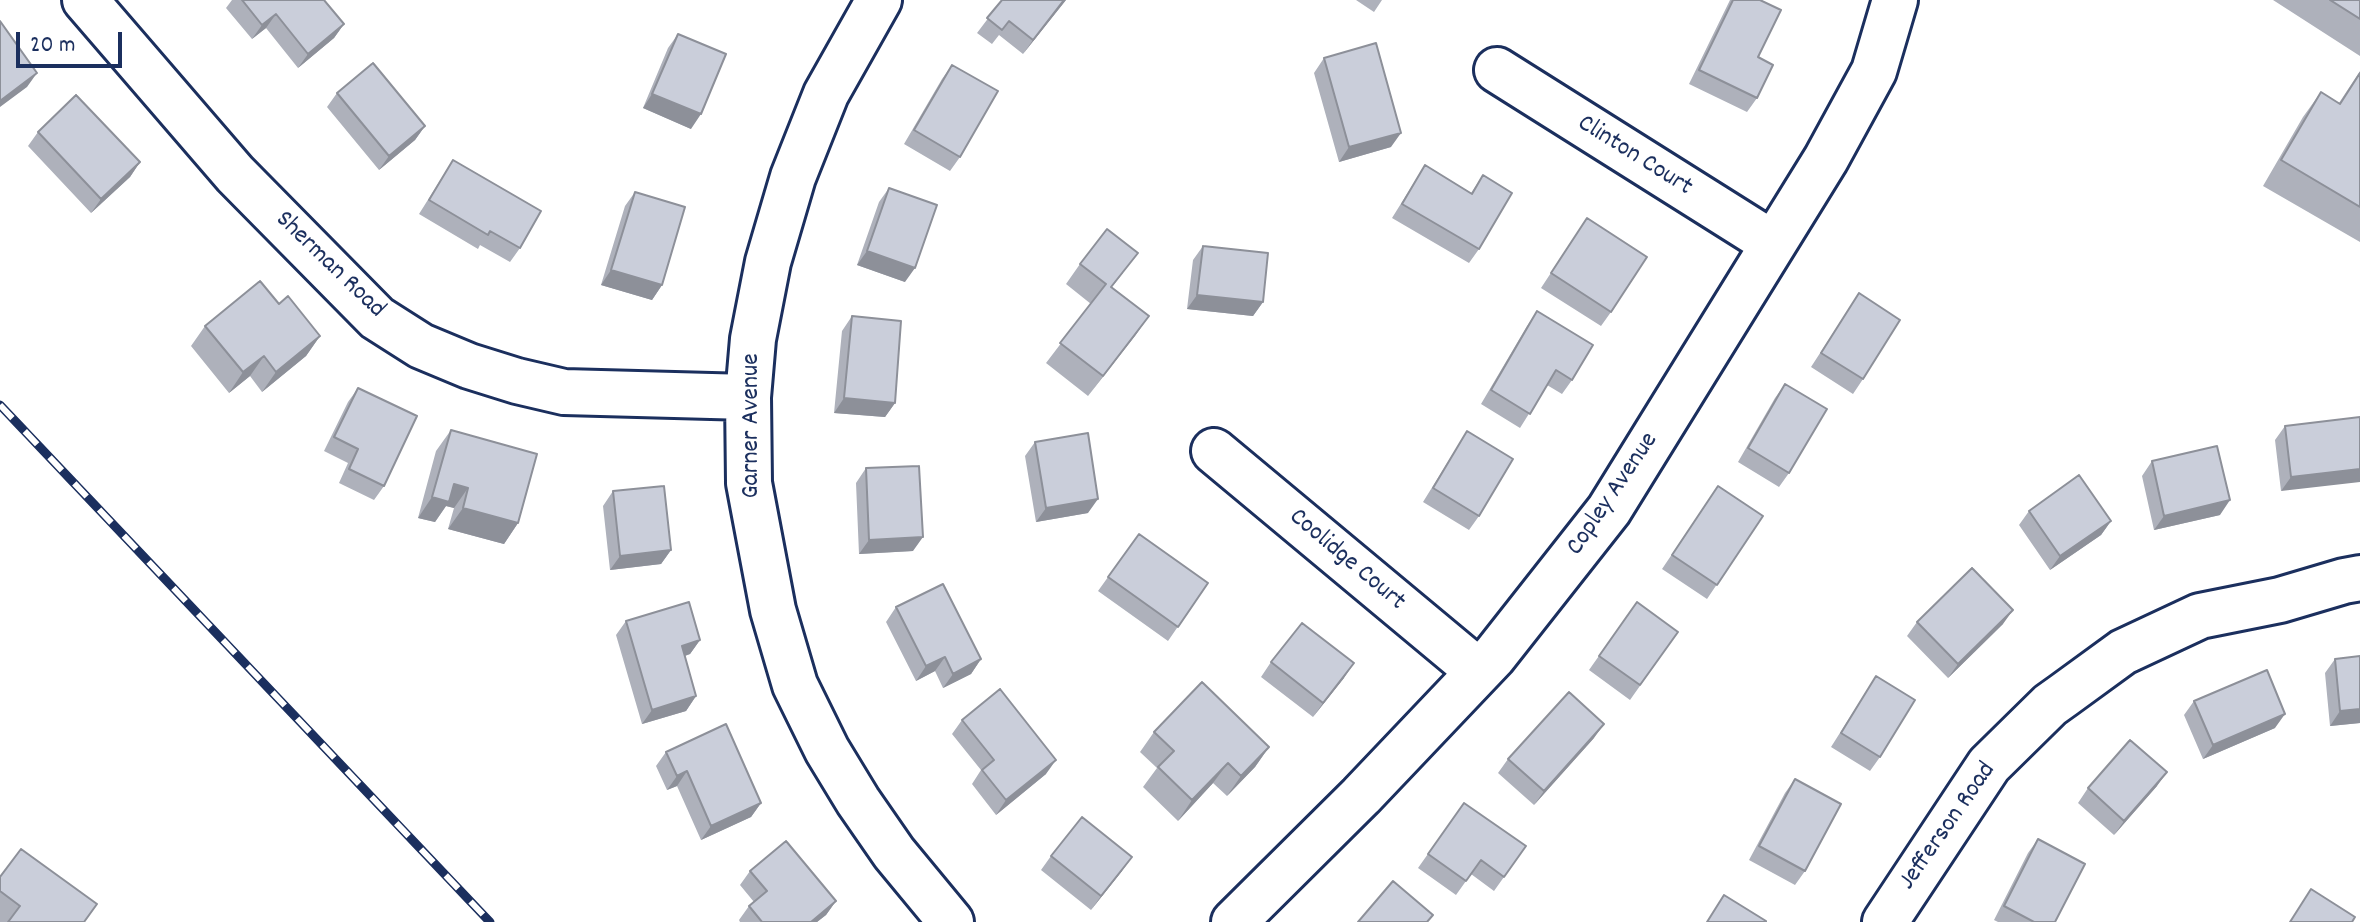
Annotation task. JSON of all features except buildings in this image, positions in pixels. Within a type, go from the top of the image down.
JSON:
[{"type":"street","name":"Sherman Road","points":[[85,0],[235,174],[377,318],[421,346],[505,378],[564,392],[748,397]]},
{"type":"street","name":"Garner Avenue","points":[[879,0],[826,94],[793,177],[768,262],[753,339],[748,397],[751,496],[773,610],[795,685],[827,750],[858,801],[894,853],[951,922]]},
{"type":"street","name":"Copley Avenue","points":[[1234,922],[1361,796],[1494,656],[1609,510],[1826,159],[1874,71],[1895,0]]},
{"type":"street","name":"Clinton Court","points":[[1497,70],[1772,243]]},
{"type":"street","name":"Coolidge Court","points":[[1214,451],[1478,671]]},
{"type":"street","name":"Jefferson Road","points":[[1885,922],[1989,765],[2050,705],[2074,687],[2123,652],[2200,616],[2280,600],[2360,578]]},
{"type":"railway","points":[[0,405],[490,922]]}]
